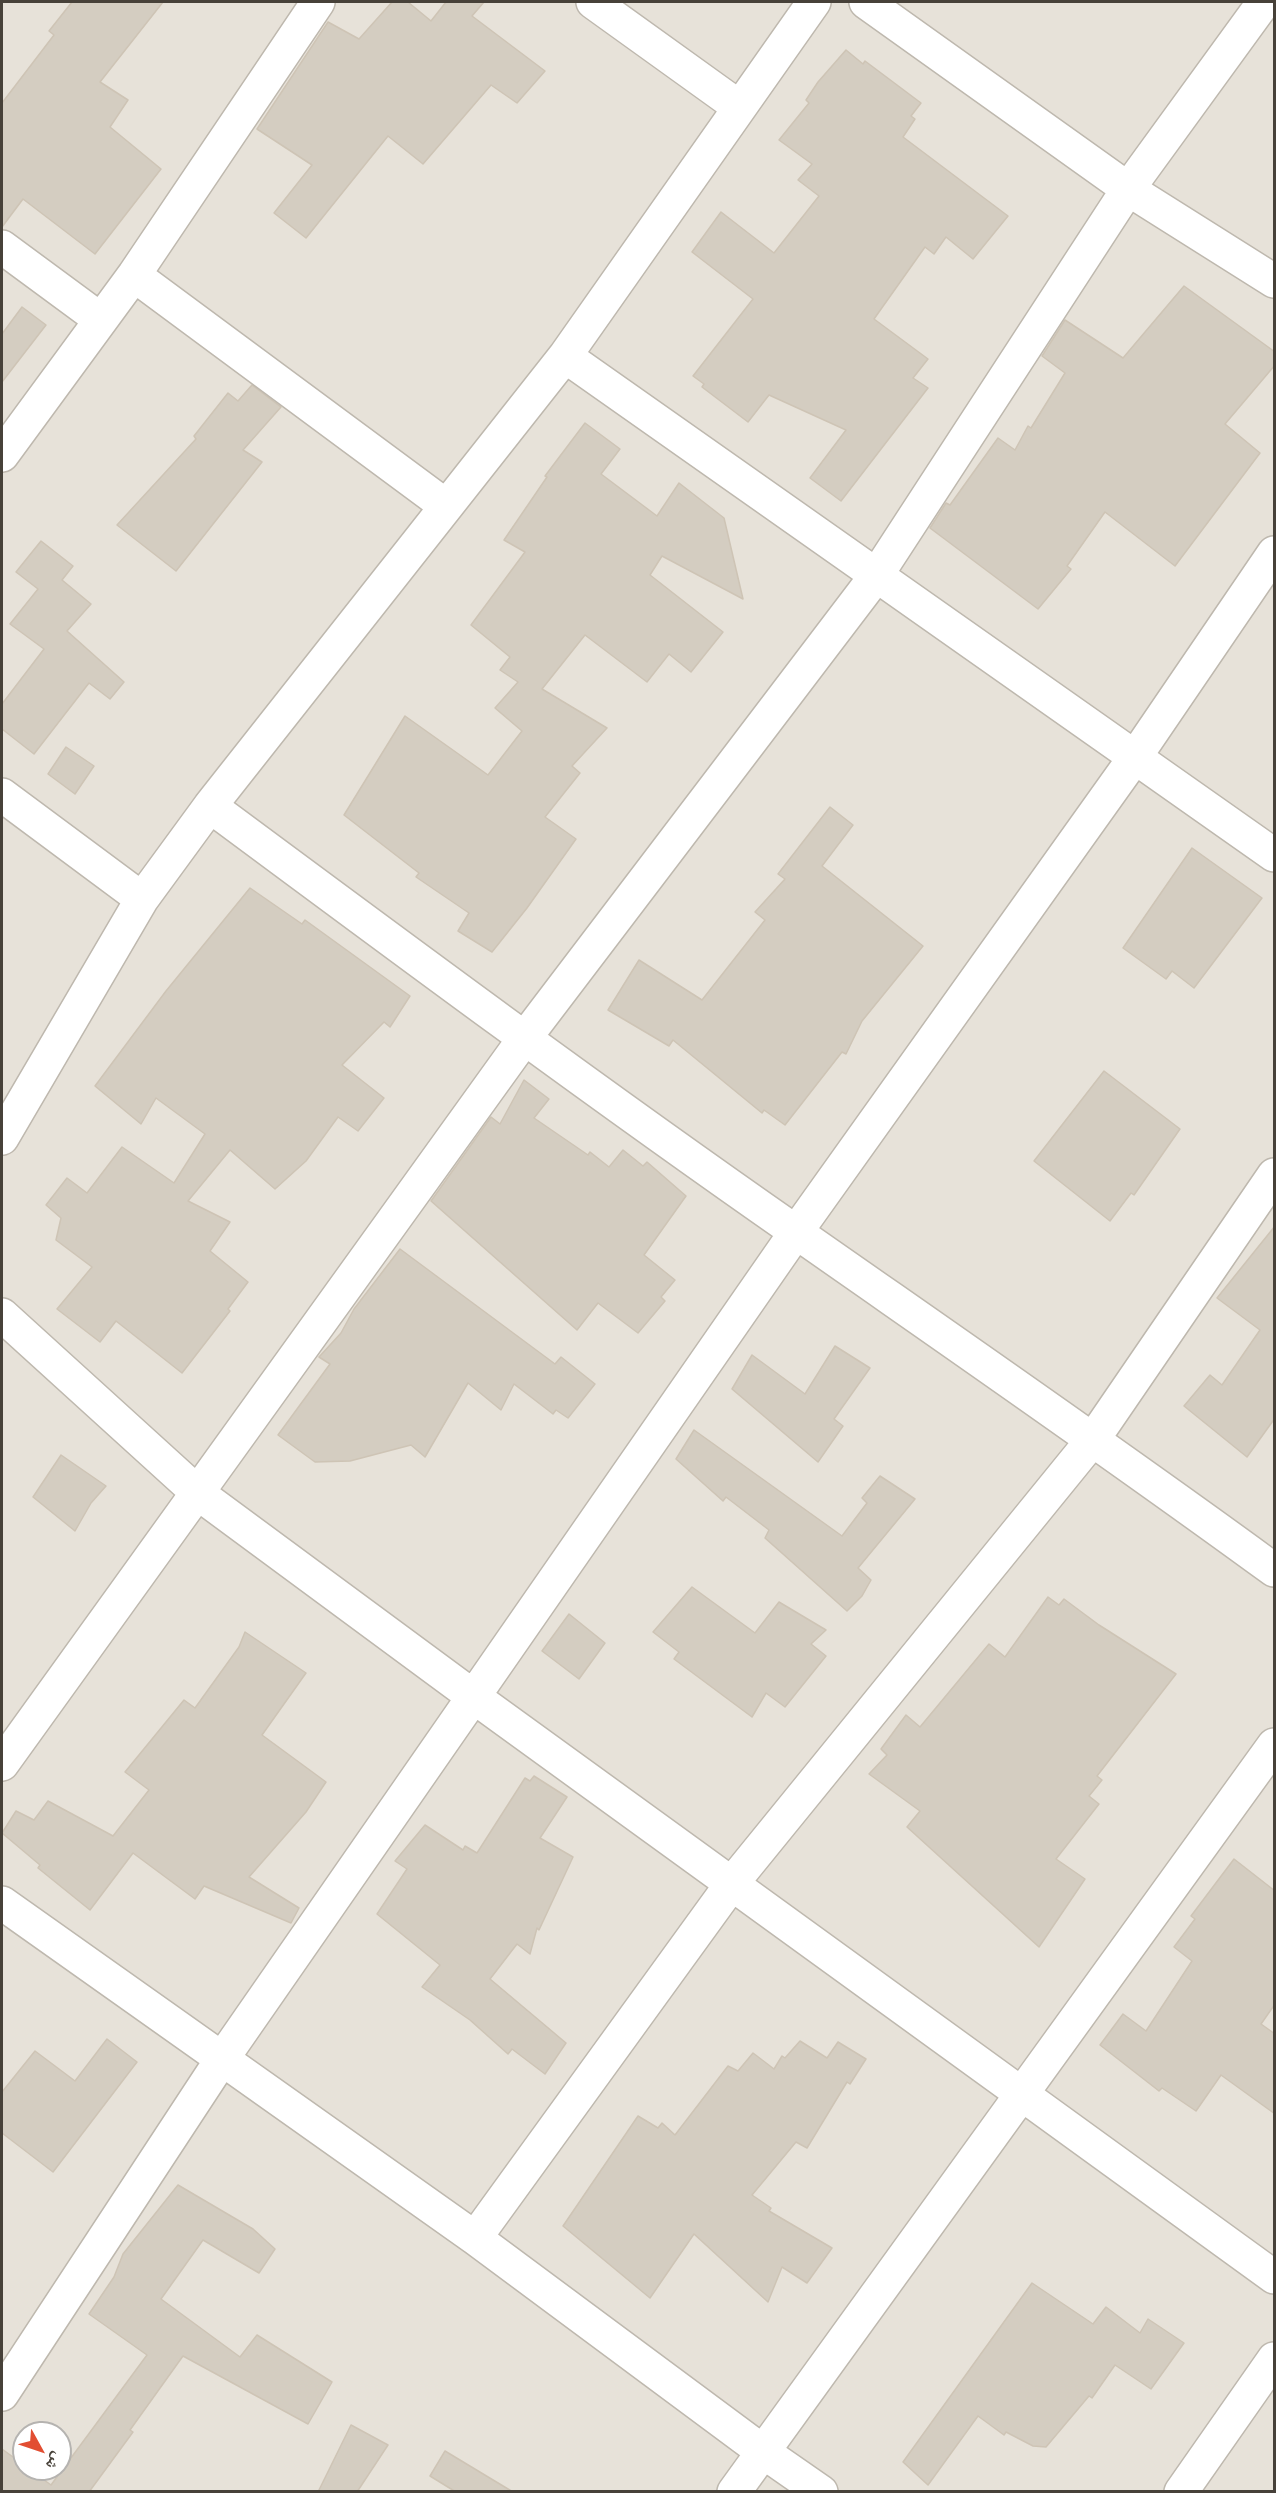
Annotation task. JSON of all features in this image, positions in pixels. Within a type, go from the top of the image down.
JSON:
[{"type":"street","points":[[2,455],[134,275],[318,2]]},
{"type":"street","points":[[593,2],[739,106]]},
{"type":"street","points":[[2,1138],[142,899],[210,806],[565,356],[814,2]]},
{"type":"street","points":[[866,2],[1128,189],[1275,281]]},
{"type":"street","points":[[2,1764],[525,1040],[876,576],[1128,189],[1264,2]]},
{"type":"street","points":[[2,247],[101,320]]},
{"type":"street","points":[[134,275],[446,506]]},
{"type":"street","points":[[565,356],[1275,855]]},
{"type":"street","points":[[2,2394],[222,2059],[796,1233],[1135,757],[1275,553]]},
{"type":"street","points":[[2,795],[142,899]]},
{"type":"street","points":[[210,806],[525,1040],[796,1233],[1094,1438],[1275,1570]]},
{"type":"street","points":[[475,2238],[733,1882],[1094,1438],[1275,1175]]},
{"type":"street","points":[[2,1315],[199,1494],[474,1697],[733,1882],[1275,2277]]},
{"type":"street","points":[[734,2492],[1275,1745]]},
{"type":"street","points":[[2,1903],[475,2238],[820,2492]]},
{"type":"street","points":[[1181,2492],[1275,2359]]},
{"type":"shaded area","points":[[2,2],[1274,2],[1274,2491],[2,2492]]},
{"type":"building","points":[[72,2],[163,2],[100,82],[128,100],[110,127],[161,169],[95,254],[23,199],[2,227],[2,103],[54,35],[49,31]]},
{"type":"building","points":[[392,2],[408,2],[431,21],[446,2],[484,2],[472,16],[545,71],[517,103],[491,85],[423,164],[388,136],[306,238],[274,213],[312,165],[257,129],[328,22],[359,39]]},
{"type":"building","points":[[846,50],[863,64],[865,61],[921,103],[911,116],[915,119],[903,137],[1008,216],[973,259],[946,237],[934,254],[925,247],[874,319],[928,359],[913,378],[928,388],[841,501],[810,478],[846,430],[769,395],[748,422],[702,387],[704,384],[693,376],[753,299],[692,252],[721,212],[774,253],[819,196],[798,180],[812,164],[779,140],[809,103],[806,100],[818,82]]},
{"type":"building","points":[[1184,286],[1275,352],[1275,365],[1225,424],[1260,453],[1175,566],[1105,512],[1067,566],[1071,569],[1038,609],[930,528],[946,503],[950,505],[998,438],[1015,450],[1028,426],[1031,428],[1065,373],[1042,356],[1065,320],[1123,358]]},
{"type":"building","points":[[22,307],[46,325],[2,382],[2,334]]},
{"type":"building","points":[[252,385],[281,407],[243,450],[262,462],[176,571],[117,525],[196,439],[194,436],[228,393],[238,401]]},
{"type":"building","points":[[585,423],[620,449],[601,474],[657,516],[679,483],[724,518],[743,599],[662,556],[650,575],[723,632],[691,672],[669,654],[647,682],[585,635],[542,689],[607,728],[572,766],[580,773],[545,817],[576,839],[527,908],[492,952],[458,931],[469,913],[416,877],[419,873],[344,815],[405,716],[488,775],[522,731],[495,708],[518,682],[500,670],[510,657],[471,625],[525,552],[504,540],[547,477],[545,476]]},
{"type":"building","points":[[41,541],[73,566],[62,580],[91,604],[67,631],[124,682],[110,699],[89,683],[34,754],[2,729],[2,704],[44,649],[10,624],[38,589],[16,572]]},
{"type":"building","points":[[66,747],[94,766],[75,794],[48,774]]},
{"type":"building","points":[[830,807],[853,825],[822,866],[923,946],[862,1021],[846,1054],[842,1052],[785,1125],[764,1110],[762,1113],[673,1040],[669,1046],[608,1010],[639,960],[702,1000],[765,920],[755,912],[785,879],[778,874]]},
{"type":"building","points":[[1192,848],[1262,898],[1194,988],[1172,971],[1166,979],[1123,948]]},
{"type":"building","points":[[250,888],[302,924],[305,920],[410,996],[390,1027],[384,1022],[342,1065],[384,1098],[358,1131],[338,1117],[306,1161],[275,1189],[230,1150],[188,1201],[230,1222],[210,1251],[248,1282],[228,1309],[230,1311],[182,1373],[116,1321],[100,1342],[57,1309],[92,1267],[56,1240],[61,1218],[46,1205],[67,1178],[87,1193],[122,1147],[174,1183],[205,1134],[156,1098],[141,1124],[95,1086],[166,991]]},
{"type":"building","points":[[1104,1071],[1180,1129],[1134,1195],[1131,1193],[1110,1221],[1034,1161]]},
{"type":"building","points":[[524,1080],[549,1099],[534,1118],[588,1155],[590,1152],[609,1167],[623,1150],[643,1166],[647,1162],[686,1196],[644,1255],[675,1280],[661,1297],[665,1301],[638,1333],[598,1303],[577,1330],[431,1201],[491,1117],[500,1124]]},
{"type":"building","points":[[1275,1226],[1275,1418],[1247,1457],[1184,1406],[1210,1375],[1222,1385],[1260,1330],[1217,1298]]},
{"type":"building","points":[[400,1249],[555,1364],[561,1357],[595,1384],[568,1418],[556,1410],[553,1414],[514,1384],[501,1410],[468,1383],[425,1457],[411,1445],[350,1461],[315,1462],[278,1435],[330,1364],[319,1357],[341,1333],[354,1309]]},
{"type":"building","points":[[835,1346],[870,1368],[834,1419],[843,1426],[818,1462],[732,1389],[752,1355],[805,1394]]},
{"type":"building","points":[[694,1430],[842,1536],[867,1503],[862,1498],[880,1476],[915,1499],[858,1568],[871,1580],[862,1596],[847,1611],[765,1538],[769,1530],[726,1497],[723,1501],[676,1459]]},
{"type":"building","points":[[61,1455],[106,1486],[91,1503],[75,1531],[33,1497]]},
{"type":"building","points":[[692,1587],[755,1633],[779,1602],[826,1630],[811,1644],[826,1656],[785,1707],[766,1693],[752,1717],[674,1659],[679,1652],[653,1632]]},
{"type":"building","points":[[1048,1597],[1059,1605],[1064,1599],[1099,1625],[1176,1674],[1097,1776],[1102,1780],[1089,1796],[1099,1804],[1056,1859],[1085,1879],[1039,1947],[907,1827],[920,1811],[869,1774],[887,1755],[881,1749],[906,1715],[920,1727],[989,1644],[1005,1657]]},
{"type":"building","points":[[569,1614],[605,1643],[579,1679],[542,1651]]},
{"type":"building","points":[[245,1632],[306,1673],[262,1735],[326,1782],[306,1812],[249,1877],[299,1908],[291,1923],[204,1886],[195,1899],[133,1853],[90,1910],[38,1868],[40,1865],[2,1833],[16,1811],[34,1820],[48,1801],[113,1836],[149,1790],[125,1772],[184,1700],[195,1708],[239,1647]]},
{"type":"building","points":[[534,1776],[567,1797],[540,1838],[573,1857],[539,1930],[537,1928],[530,1954],[517,1944],[490,1979],[566,2043],[545,2074],[512,2049],[508,2054],[470,2020],[422,1987],[440,1965],[377,1914],[407,1869],[395,1861],[425,1825],[463,1850],[465,1846],[477,1853],[525,1778],[530,1781]]},
{"type":"building","points":[[1234,1859],[1275,1891],[1275,2004],[1261,2024],[1275,2034],[1275,2114],[1221,2075],[1196,2111],[1162,2088],[1159,2091],[1100,2045],[1123,2014],[1146,2031],[1192,1961],[1174,1947],[1195,1919],[1191,1916]]},
{"type":"building","points":[[107,2039],[137,2062],[53,2172],[2,2133],[2,2092],[35,2051],[75,2081]]},
{"type":"building","points":[[800,2041],[827,2058],[838,2042],[866,2059],[850,2084],[847,2082],[807,2148],[796,2142],[752,2195],[771,2208],[769,2211],[832,2248],[807,2283],[782,2267],[768,2302],[694,2234],[650,2298],[563,2226],[638,2116],[658,2128],[662,2123],[675,2135],[728,2066],[738,2071],[753,2053],[774,2069],[782,2056],[785,2058]]},
{"type":"building","points":[[178,2185],[253,2229],[275,2249],[259,2273],[203,2240],[161,2299],[240,2357],[257,2335],[332,2382],[308,2424],[183,2356],[130,2430],[133,2432],[89,2492],[2,2492],[2,2449],[12,2456],[12,2481],[46,2481],[51,2485],[54,2481],[72,2481],[72,2457],[147,2355],[89,2314],[114,2277],[123,2254]]},
{"type":"building","points":[[1032,2283],[1093,2324],[1106,2307],[1140,2333],[1148,2319],[1184,2343],[1151,2389],[1115,2365],[1092,2398],[1089,2396],[1046,2447],[1033,2446],[1006,2432],[1004,2435],[978,2416],[928,2485],[903,2462]]},
{"type":"building","points":[[351,2425],[388,2445],[357,2492],[318,2492]]},
{"type":"building","points":[[445,2451],[513,2492],[456,2492],[430,2476]]}]
